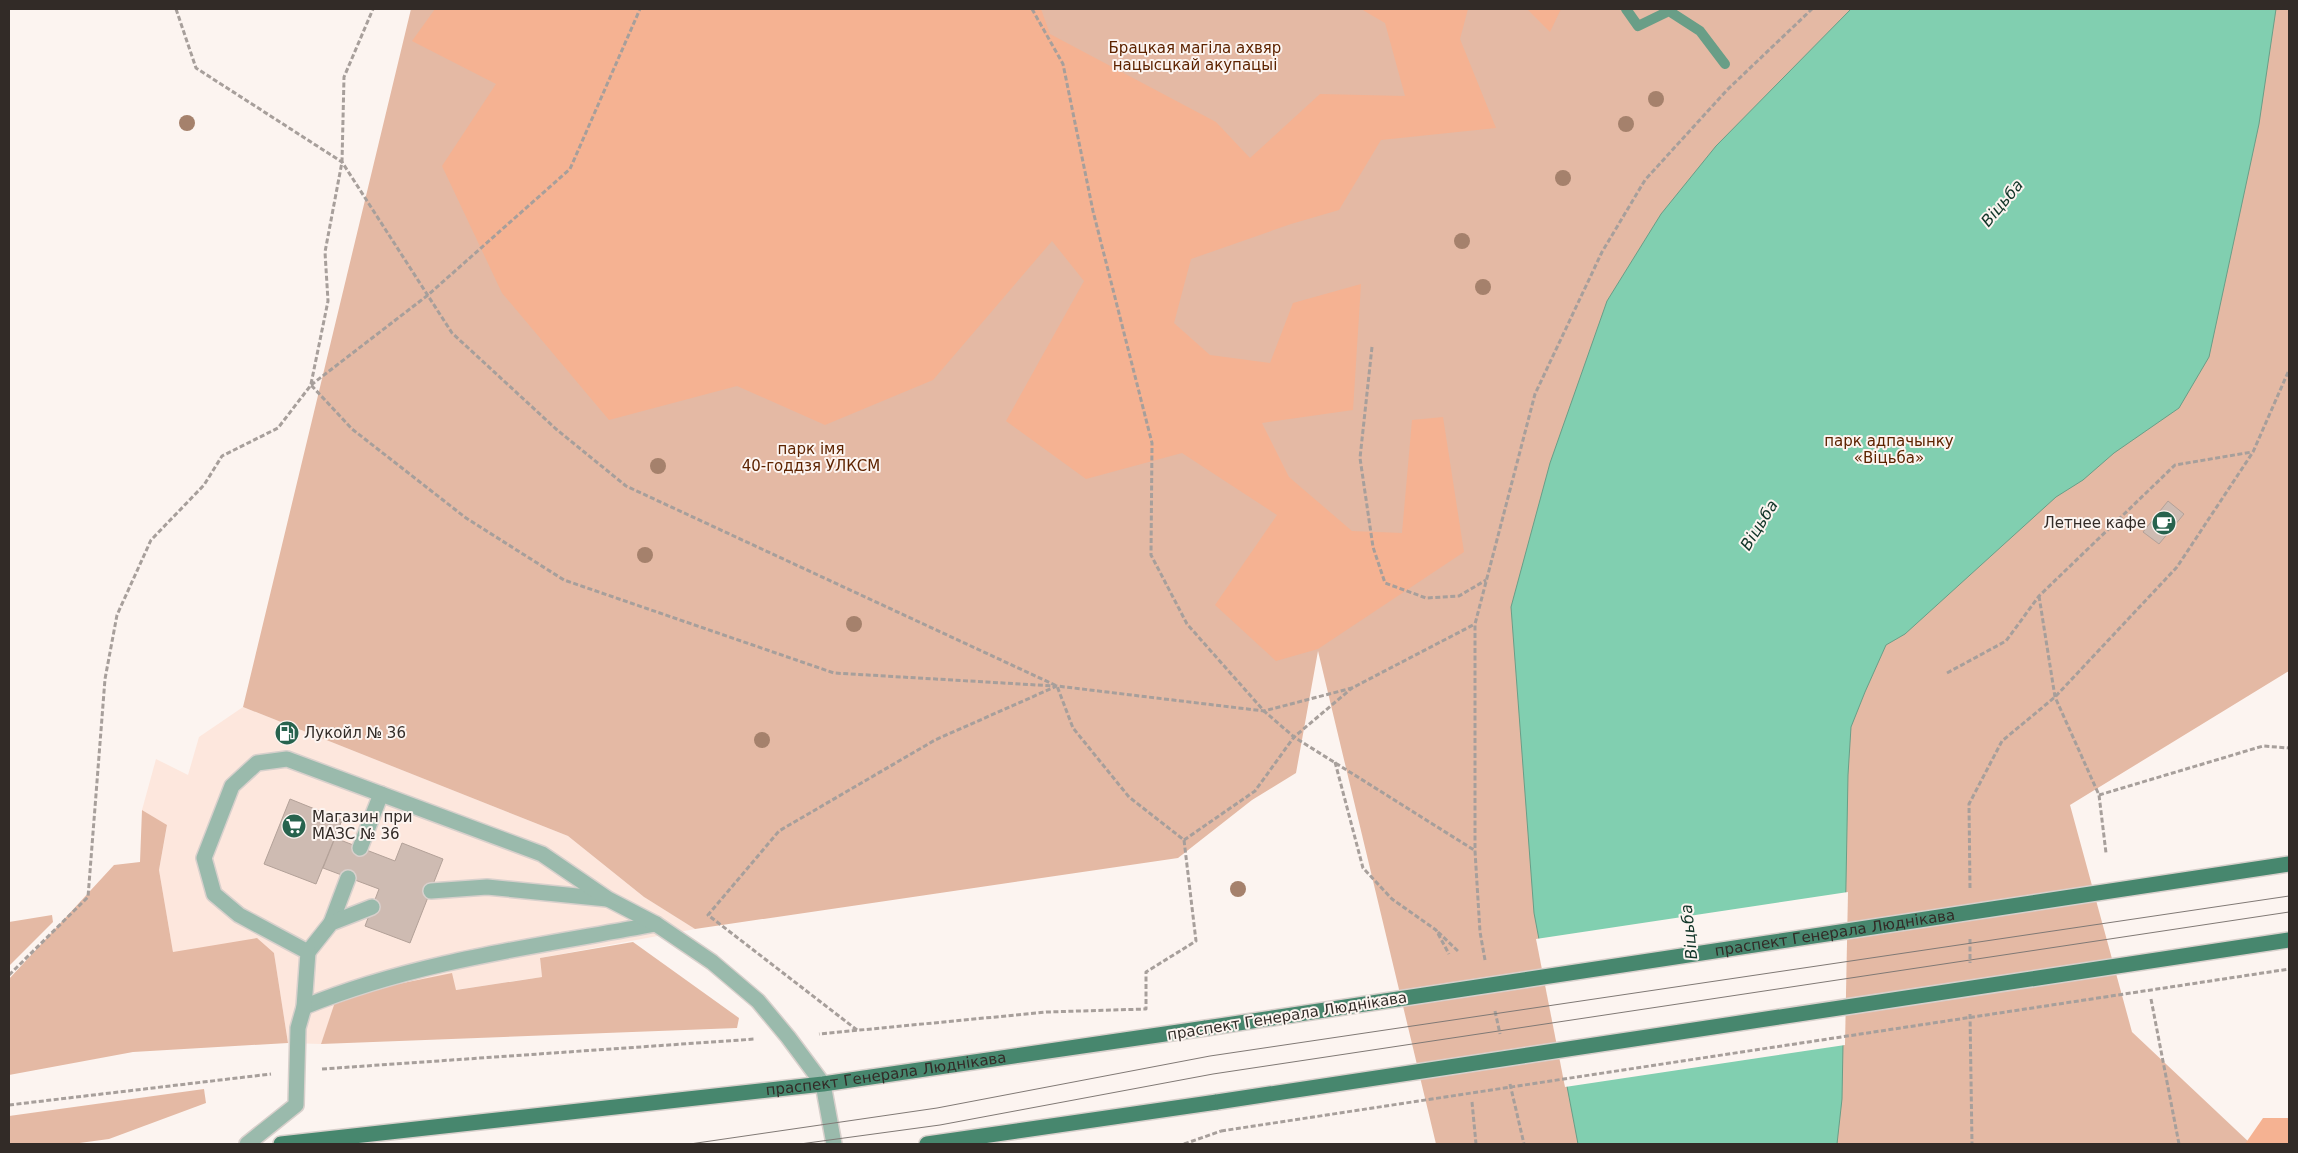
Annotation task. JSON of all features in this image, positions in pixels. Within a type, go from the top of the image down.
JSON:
[{"type":"main road","name":"праспект Генерала Люднікава","points":[[281,1144],[823,1084],[2289,864]]},
{"type":"main road","points":[[927,1144],[2289,940]]},
{"type":"street","points":[[308,952],[239,915],[214,894],[204,858],[232,786],[257,763],[287,759],[542,854],[608,899],[656,924],[712,962],[758,1001],[788,1037],[823,1084],[834,1144]]},
{"type":"street","points":[[360,848],[381,794]]},
{"type":"street","points":[[247,1144],[296,1104],[298,1028],[304,1007],[308,952],[331,922],[348,878]]},
{"type":"street","points":[[431,891],[487,887],[608,899]]},
{"type":"street","points":[[331,922],[372,907]]},
{"type":"street","points":[[304,1007],[335,994],[408,971],[656,924]]},
{"type":"path","points":[[9,1105],[296,1071],[788,1037],[1047,1012],[1146,1009],[1146,972],[1196,941],[1184,840],[1129,797],[1073,728],[1057,686],[626,486],[556,430],[452,332],[342,162],[196,68],[176,9]]},
{"type":"path","points":[[311,385],[328,301],[325,252],[342,162],[344,77],[373,9]]},
{"type":"path","points":[[9,975],[88,897],[105,679],[117,616],[151,540],[204,485],[222,456],[278,428],[311,385],[428,295],[570,169],[640,9]]},
{"type":"path","points":[[1032,9],[1063,64],[1093,211],[1152,443],[1151,555],[1187,624],[1264,711],[1294,737],[1335,761],[1475,851]]},
{"type":"path","points":[[1485,961],[1480,932],[1475,851],[1475,624],[1536,394],[1602,252],[1645,180],[1727,90],[1812,9]]},
{"type":"path","points":[[1372,347],[1360,458],[1373,546],[1385,583],[1426,598],[1459,596],[1486,580]]},
{"type":"path","points":[[1970,892],[1970,804],[2002,741],[2055,697],[2177,567],[2253,452],[2289,370]]},
{"type":"path","points":[[311,385],[352,429],[458,512],[564,580],[834,673],[1057,686],[1264,711],[1352,688]]},
{"type":"path","points":[[1947,673],[2006,641],[2039,596],[2175,465],[2253,452]]},
{"type":"path","points":[[2039,596],[2055,697],[2099,795],[2106,853]]},
{"type":"path","points":[[1184,840],[1255,791],[1294,737],[1352,688],[1475,624]]},
{"type":"path","points":[[857,1031],[708,915],[779,831],[935,740],[1057,686]]},
{"type":"path","points":[[2099,795],[2263,746],[2289,748]]},
{"type":"path","points":[[1335,761],[1362,868],[1392,899],[1436,930],[1459,952]]},
{"type":"path","points":[[1436,930],[1449,954]]},
{"type":"path","points":[[1970,931],[1970,970]]},
{"type":"path","points":[[1184,1144],[1190,1144],[1221,1131],[2289,969]]},
{"type":"path","points":[[2151,998],[2179,1144]]},
{"type":"path","points":[[1495,1008],[1500,1036]]},
{"type":"path","points":[[1970,1009],[1970,1116],[1972,1144]]},
{"type":"path","points":[[1510,1082],[1524,1144]]},
{"type":"path","points":[[1472,1102],[1476,1144]]},
{"type":"shaded area","points":[[435,9],[1041,9],[1050,34],[1216,122],[1250,158],[1320,94],[1405,96],[1385,23],[1361,9],[1468,9],[1460,39],[1496,128],[1381,140],[1339,210],[1291,224],[1191,259],[1174,323],[1210,355],[1270,363],[1293,303],[1361,284],[1353,410],[1262,423],[1289,477],[1352,531],[1402,533],[1412,420],[1443,417],[1464,552],[1318,649],[1276,661],[1215,605],[1277,515],[1182,453],[1086,479],[1006,421],[1084,281],[1052,241],[933,380],[825,425],[737,386],[609,420],[502,293],[442,166],[496,84],[412,41]]},
{"type":"shaded area","points":[[1527,9],[1561,9],[1550,32]]},
{"type":"shaded area","points":[[243,707],[568,836],[644,897],[695,929],[540,958],[542,977],[455,990],[451,974],[398,984],[336,1002],[321,1044],[288,1043],[274,953],[173,952],[159,870],[167,826],[142,810],[156,759],[188,775],[199,737]]},
{"type":"shaded area","points":[[2263,1118],[2289,1118],[2289,1144],[2245,1144]]},
{"type":"green space","points":[[411,9],[2289,9],[2289,671],[2070,805],[2132,1032],[2251,1144],[1436,1144],[1318,651],[1296,773],[1252,800],[1178,858],[695,929],[644,897],[568,836],[243,707]]},
{"type":"green space","points":[[142,810],[167,825],[159,870],[173,952],[257,938],[274,953],[288,1043],[133,1052],[9,1075],[9,979],[114,865],[140,862]]},
{"type":"green space","points":[[52,915],[53,922],[9,966],[9,922]]},
{"type":"green space","points":[[633,942],[739,1018],[737,1028],[321,1044],[335,1002],[398,984],[452,973],[456,990],[542,977],[540,958]]},
{"type":"green space","points":[[204,1089],[206,1103],[109,1139],[72,1144],[9,1144],[9,1116]]},
{"type":"water","name":"Віцьба","points":[[1851,9],[2276,9],[2259,124],[2209,357],[2179,408],[2114,453],[2083,480],[2056,497],[1905,634],[1886,645],[1851,727],[1848,775],[1842,1099],[1837,1144],[1578,1144],[1534,913],[1511,607],[1550,463],[1607,301],[1661,214],[1716,146]]},
{"type":"pier","points":[[1848,892],[1845,1045],[1565,1087],[1536,939]]},
{"type":"building","name":"Летнее кафе","points":[[2168,501],[2184,514],[2159,544],[2143,532]]},
{"type":"building","points":[[290,799],[342,820],[316,884],[264,864]]},
{"type":"building","points":[[335,838],[395,861],[402,843],[443,859],[410,943],[365,926],[379,889],[323,868]]},
{"type":"waterway","points":[[1626,9],[1638,26],[1669,11],[1700,31],[1725,64]]},
{"type":"tram line","points":[[690,1144],[937,1108],[1210,1056],[2289,896]]},
{"type":"tram line","points":[[800,1144],[940,1125],[1213,1074],[2289,912]]},
{"type":"place","name":"Летнее кафе","points":[[2164,523]]},
{"type":"place","name":"Лукойл № 36","points":[[287,733]]},
{"type":"place","name":"Магазин при МАЗС № 36","points":[[294,826]]},
{"type":"park label","name":"Брацкая магіла ахвяр нацысцкай акупацыі","points":[[1195,56]]},
{"type":"park label","name":"парк адпачынку «Віцьба»","points":[[1889,450]]},
{"type":"park label","name":"парк імя 40-годдзя УЛКСМ","points":[[811,458]]}]
